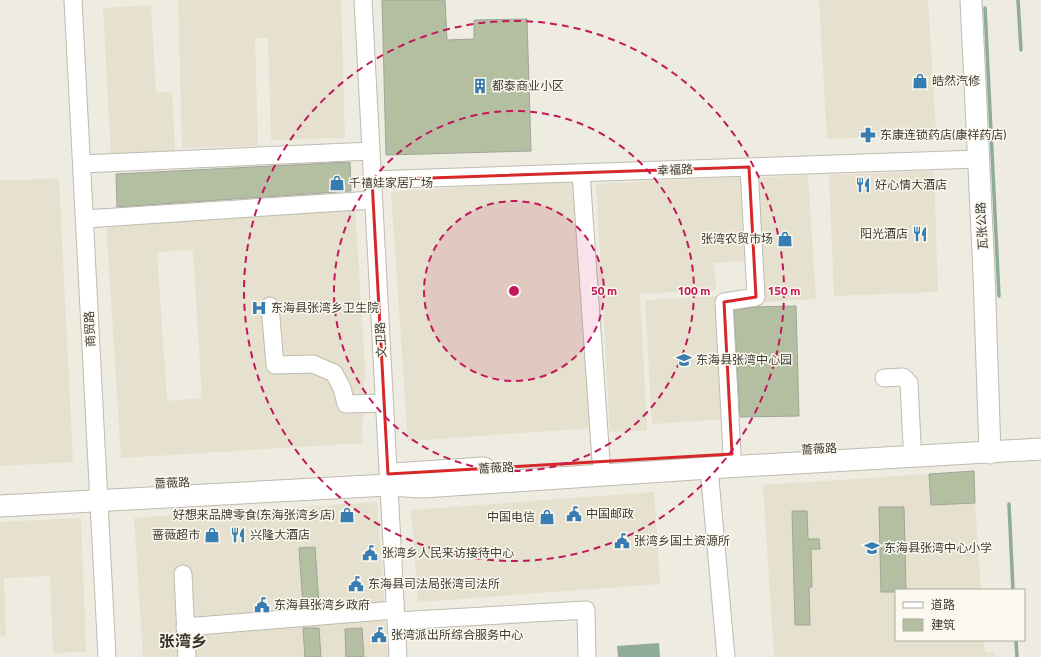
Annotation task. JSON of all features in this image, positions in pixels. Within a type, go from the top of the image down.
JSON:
[{"type":"main road","name":"瓦张公路","points":[[971,0],[990,453]]},
{"type":"main road","name":"蔷薇路","points":[[0,492],[99,493],[388,480],[601,462],[912,444],[967,443],[990,453]]},
{"type":"main road","name":"蔷薇路","points":[[388,480],[423,487],[709,468],[1041,449]]},
{"type":"main road","name":"蔷薇路","points":[[0,506],[99,493]]},
{"type":"street","name":"商贸路","points":[[73,0],[108,657]]},
{"type":"street","name":"文卫路","points":[[363,0],[398,657]]},
{"type":"street","points":[[82,164],[371,151]]},
{"type":"street","name":"幸福路","points":[[372,180],[978,159]]},
{"type":"street","points":[[732,454],[724,302],[756,297],[749,167]]},
{"type":"street","points":[[581,173],[601,462]]},
{"type":"street","points":[[85,219],[373,200]]},
{"type":"street","points":[[270,306],[275,365],[313,364],[334,373],[342,388],[346,404],[384,403]]},
{"type":"street","points":[[884,378],[903,377],[909,383],[912,444]]},
{"type":"street","points":[[709,468],[726,657]]},
{"type":"street","points":[[182,574],[187,657]]},
{"type":"street","points":[[185,627],[395,616],[586,610],[587,657]]},
{"type":"highlighted area","points":[[749,167],[756,297],[724,302],[732,454],[388,474],[372,180]]},
{"type":"shaded area","points":[[178,0],[341,0],[345,138],[271,140],[268,38],[255,38],[258,146],[182,148]]},
{"type":"shaded area","points":[[819,0],[928,0],[936,133],[827,139]]},
{"type":"shaded area","points":[[151,5],[156,93],[172,92],[175,151],[111,155],[103,8]]},
{"type":"shaded area","points":[[934,171],[938,292],[834,296],[829,175]]},
{"type":"shaded area","name":"张湾农贸市场","points":[[808,175],[816,299],[761,302],[754,178]]},
{"type":"shaded area","points":[[740,177],[744,261],[714,263],[716,290],[640,294],[647,430],[610,432],[596,184]]},
{"type":"shaded area","points":[[59,179],[73,462],[0,466],[0,180]]},
{"type":"shaded area","points":[[574,179],[591,428],[408,441],[391,192]]},
{"type":"shaded area","points":[[355,206],[365,366],[362,430],[363,443],[121,458],[106,221]],"holes":[[[193,250],[202,398],[167,401],[157,252]]]},
{"type":"shaded area","name":"东海县张湾中心园","points":[[716,296],[724,419],[652,424],[645,300]]},
{"type":"shaded area","name":"东海县张湾中心小学","points":[[929,474],[931,505],[975,503],[981,589],[895,589],[895,641],[984,641],[985,652],[995,652],[995,657],[774,657],[763,485]]},
{"type":"shaded area","points":[[654,492],[660,584],[418,602],[411,510]]},
{"type":"shaded area","name":"东海县张湾乡政府","points":[[377,502],[388,657],[143,657],[134,518]]},
{"type":"shaded area","points":[[81,518],[86,652],[53,653],[50,576],[4,578],[6,636],[0,637],[0,522]]},
{"type":"shaded area","points":[[659,643],[660,657],[618,657],[617,646]]},
{"type":"building","name":"都泰商业小区","points":[[382,0],[445,0],[447,40],[474,39],[474,20],[527,19],[531,151],[386,155]]},
{"type":"building","points":[[350,162],[351,191],[117,207],[116,174]]},
{"type":"building","points":[[796,306],[799,416],[740,417],[734,310],[754,307]]},
{"type":"building","points":[[974,471],[975,503],[931,505],[929,474]]},
{"type":"building","points":[[879,507],[904,507],[906,589],[895,589],[895,592],[881,592]]},
{"type":"building","points":[[792,511],[807,511],[808,539],[819,539],[820,549],[811,549],[812,587],[809,587],[810,625],[795,625]]},
{"type":"building","points":[[315,547],[319,604],[303,605],[299,548]]},
{"type":"building","points":[[303,628],[319,628],[321,657],[305,657]]},
{"type":"building","points":[[362,628],[364,657],[346,657],[345,629]]},
{"type":"waterway","points":[[1018,0],[1021,50]]},
{"type":"waterway","points":[[985,8],[999,296]]},
{"type":"waterway","points":[[1009,504],[1013,589]]},
{"type":"waterway","points":[[1016,641],[1017,657]]},
{"type":"place","name":"皓然汽修","points":[[920,81]]},
{"type":"place","name":"都泰商业小区","points":[[480,86]]},
{"type":"place","name":"东康连锁药店(康祥药店)","points":[[868,135]]},
{"type":"place","name":"千禧娃家居广场","points":[[337,183]]},
{"type":"place","name":"好心情大酒店","points":[[863,185]]},
{"type":"place","name":"阳光酒店","points":[[920,234]]},
{"type":"place","name":"张湾农贸市场","points":[[785,239]]},
{"type":"place","name":"东海县张湾乡卫生院","points":[[259,308]]},
{"type":"place","name":"东海县张湾中心园","points":[[684,360]]},
{"type":"place","name":"中国邮政","points":[[574,514]]},
{"type":"place","name":"好想来品牌零食(东海张湾乡店)","points":[[347,515]]},
{"type":"place","name":"中国电信","points":[[547,517]]},
{"type":"place","name":"蔷薇超市","points":[[212,535]]},
{"type":"place","name":"兴隆大酒店","points":[[238,535]]},
{"type":"place","name":"张湾乡国土资源所","points":[[622,541]]},
{"type":"place","name":"东海县张湾中心小学","points":[[872,548]]},
{"type":"place","name":"张湾乡人民来访接待中心","points":[[370,553]]},
{"type":"place","name":"东海县司法局张湾司法所","points":[[356,584]]},
{"type":"place","name":"东海县张湾乡政府","points":[[262,605]]},
{"type":"place","name":"张湾派出所综合服务中心","points":[[379,635]]},
{"type":"district","name":"张湾乡","points":[[183,641]]}]
